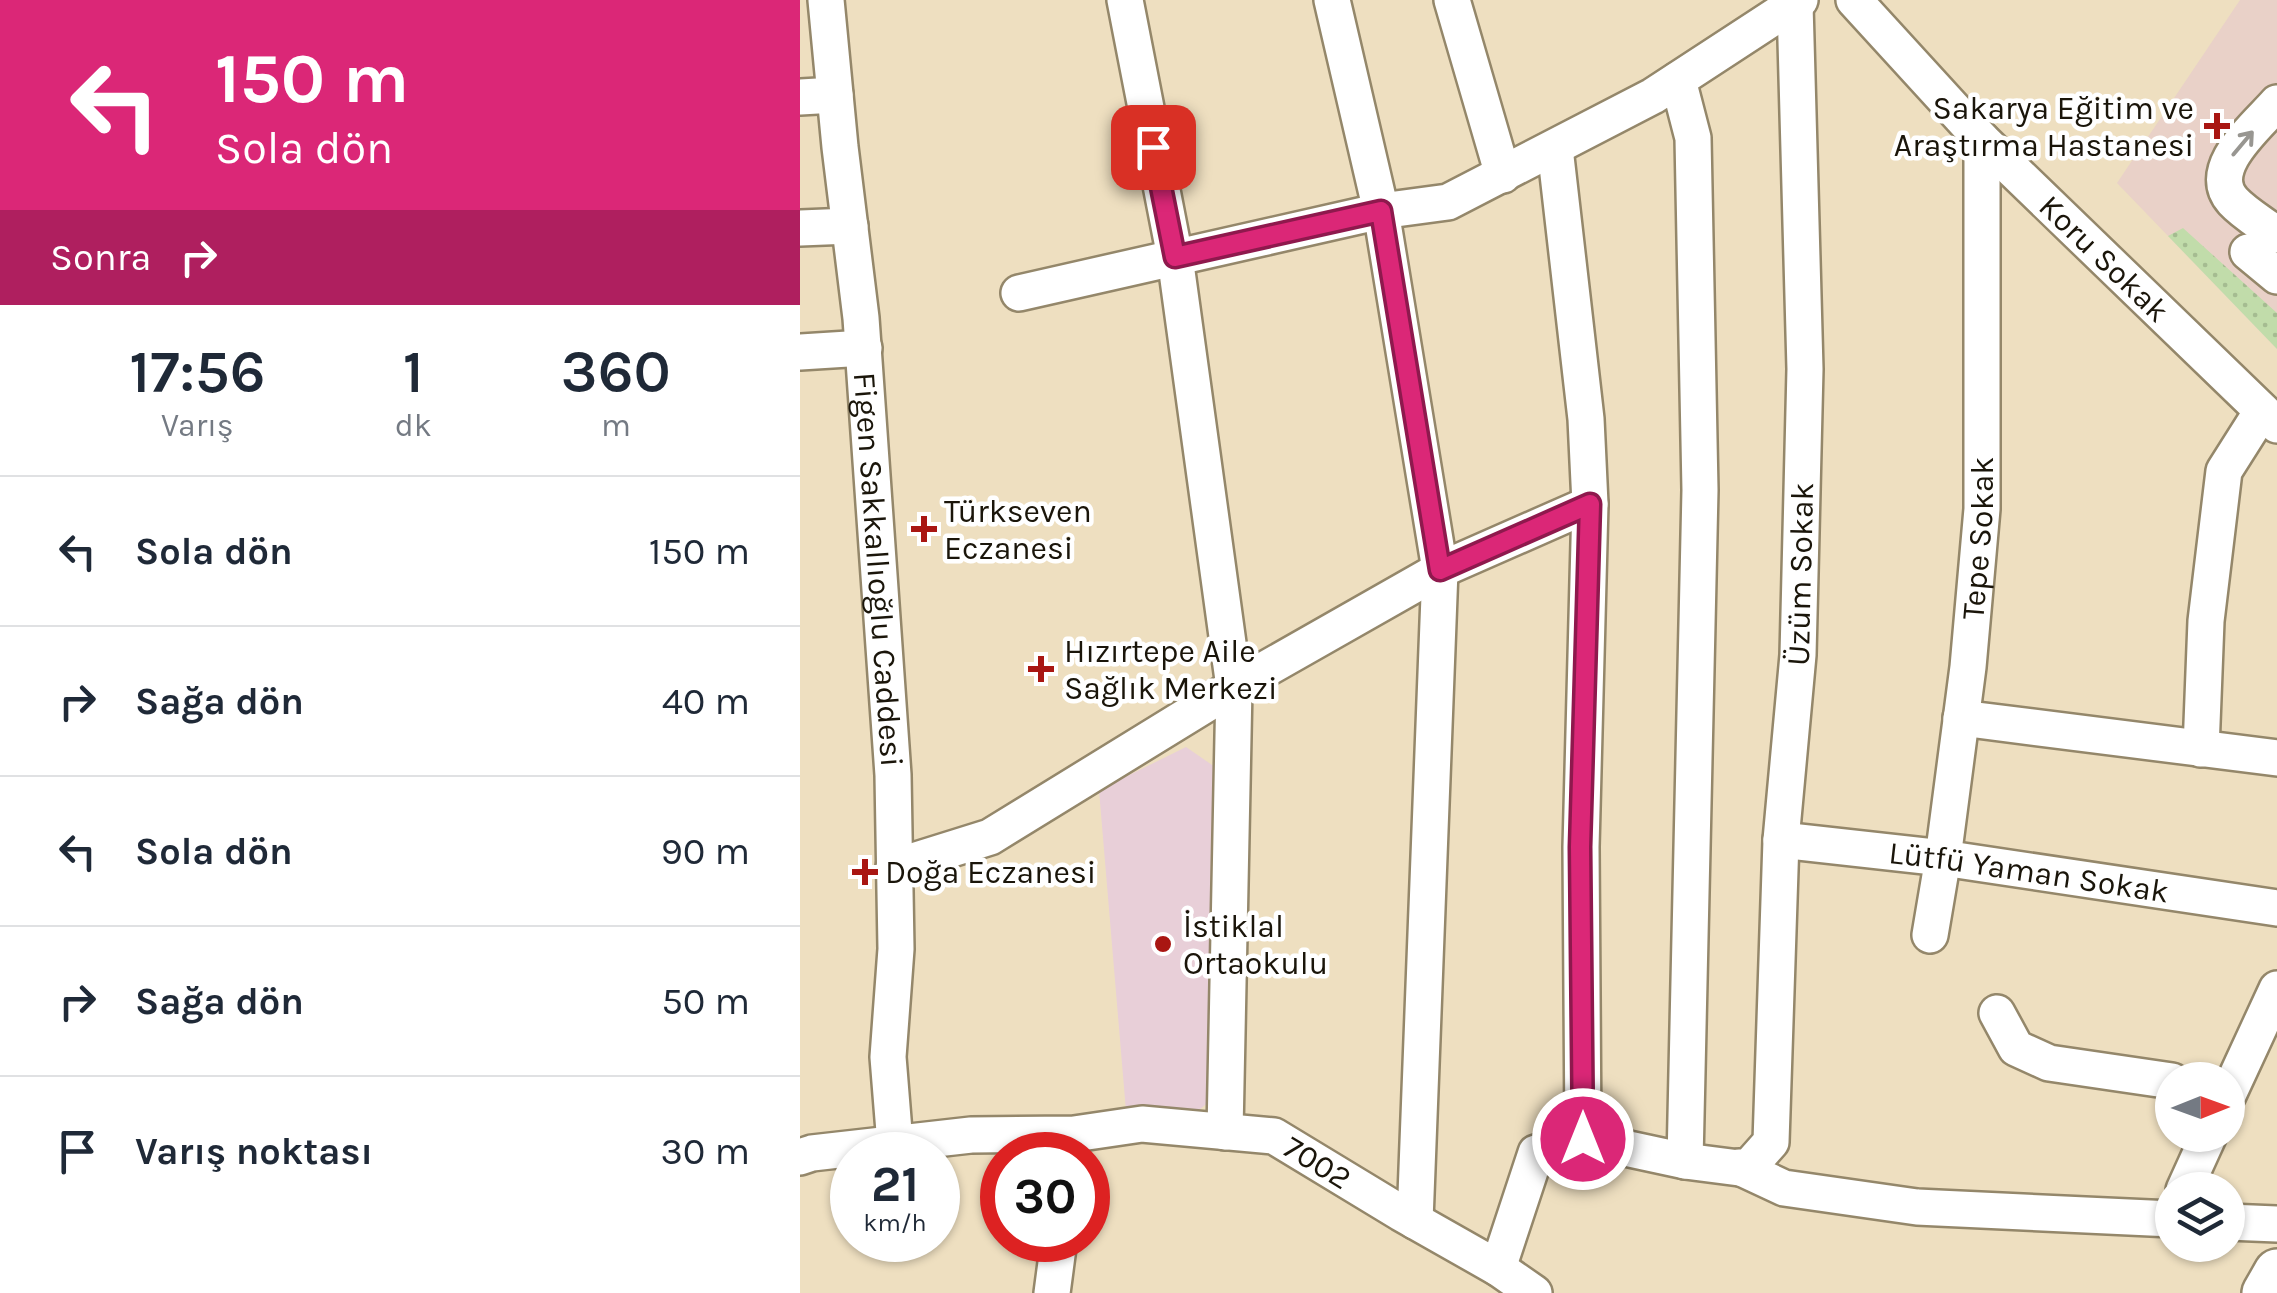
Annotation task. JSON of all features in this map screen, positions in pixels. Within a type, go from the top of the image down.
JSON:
[{"type":"main road","points":[[2272,1291],[2277,1272]]},
{"type":"street","name":"Figen Sakkallıoğlu Caddesi","points":[[826,0],[817,96],[850,226],[864,348],[893,775],[896,949],[888,1057],[894,1132]]},
{"type":"street","points":[[1125,0],[1175,257],[1234,687],[1225,1132]]},
{"type":"street","points":[[1332,0],[1381,211],[1440,570],[1414,1221]]},
{"type":"street","points":[[1452,0],[1503,175]]},
{"type":"street","name":"Koru Sokak","points":[[1854,0],[1982,140],[2269,418]]},
{"type":"street","points":[[1019,293],[1381,211],[1448,202],[1654,96],[1798,2]]},
{"type":"street","name":"Üzüm Sokak","points":[[1738,1168],[1748,1169],[1771,1142],[1781,840],[1798,654],[1805,388],[1798,2]]},
{"type":"street","points":[[1678,80],[1693,138],[1700,490],[1685,1161]]},
{"type":"street","points":[[2277,102],[2233,154],[2222,180],[2277,276]]},
{"type":"street","name":"Tepe Sokak","points":[[1930,935],[1968,667],[1982,509],[1982,140]]},
{"type":"street","points":[[1555,148],[1586,419],[1590,504],[1580,847],[1583,1139]]},
{"type":"street","points":[[800,228],[850,226]]},
{"type":"street","points":[[800,352],[864,348]]},
{"type":"street","points":[[2201,748],[2206,620],[2224,471],[2269,418]]},
{"type":"street","points":[[894,867],[990,837],[1234,687],[1440,570],[1590,504]]},
{"type":"street","points":[[1961,718],[2277,758]]},
{"type":"street","name":"Lütfü Yaman Sokak","points":[[1781,840],[1943,858],[2277,908]]},
{"type":"street","points":[[2242,1062],[2277,989]]},
{"type":"street","points":[[1997,1013],[2016,1048],[2049,1063],[2155,1079]]},
{"type":"street","name":"7002","points":[[1110,1133],[1142,1124],[1274,1136],[1534,1293]]},
{"type":"street","points":[[1498,1268],[1536,1153],[1583,1139],[1738,1168],[1784,1188],[1917,1208],[2155,1217]]},
{"type":"street","name":"7002","points":[[800,1157],[830,1151]]},
{"type":"street","points":[[2245,1223],[2277,1224]]},
{"type":"street","points":[[1052,1293],[1056,1262]]},
{"type":"shaded area","name":"Sakarya Eğitim ve Araştırma Hastanesi","points":[[2240,0],[2277,0],[2277,349],[2117,183]]},
{"type":"shaded area","name":"İstiklal Ortaokulu","points":[[1186,747],[1215,767],[1214,1098],[1195,1113],[1126,1111],[1099,790]]},
{"type":"green space","points":[[2183,228],[2277,313],[2277,349],[2168,236]]},
{"type":"place","name":"Sakarya Eğitim ve Araştırma Hastanesi","points":[[2217,126]]},
{"type":"place","name":"Türkseven Eczanesi","points":[[924,529]]},
{"type":"place","name":"Hızırtepe Aile Sağlık Merkezi","points":[[1041,669]]},
{"type":"place","name":"Doğa Eczanesi","points":[[865,872]]},
{"type":"place","name":"İstiklal Ortaokulu","points":[[1163,944]]},
{"type":"route","points":[[1153,147],[1175,257],[1381,211],[1440,570],[1590,504],[1580,847],[1583,1139]]}]
